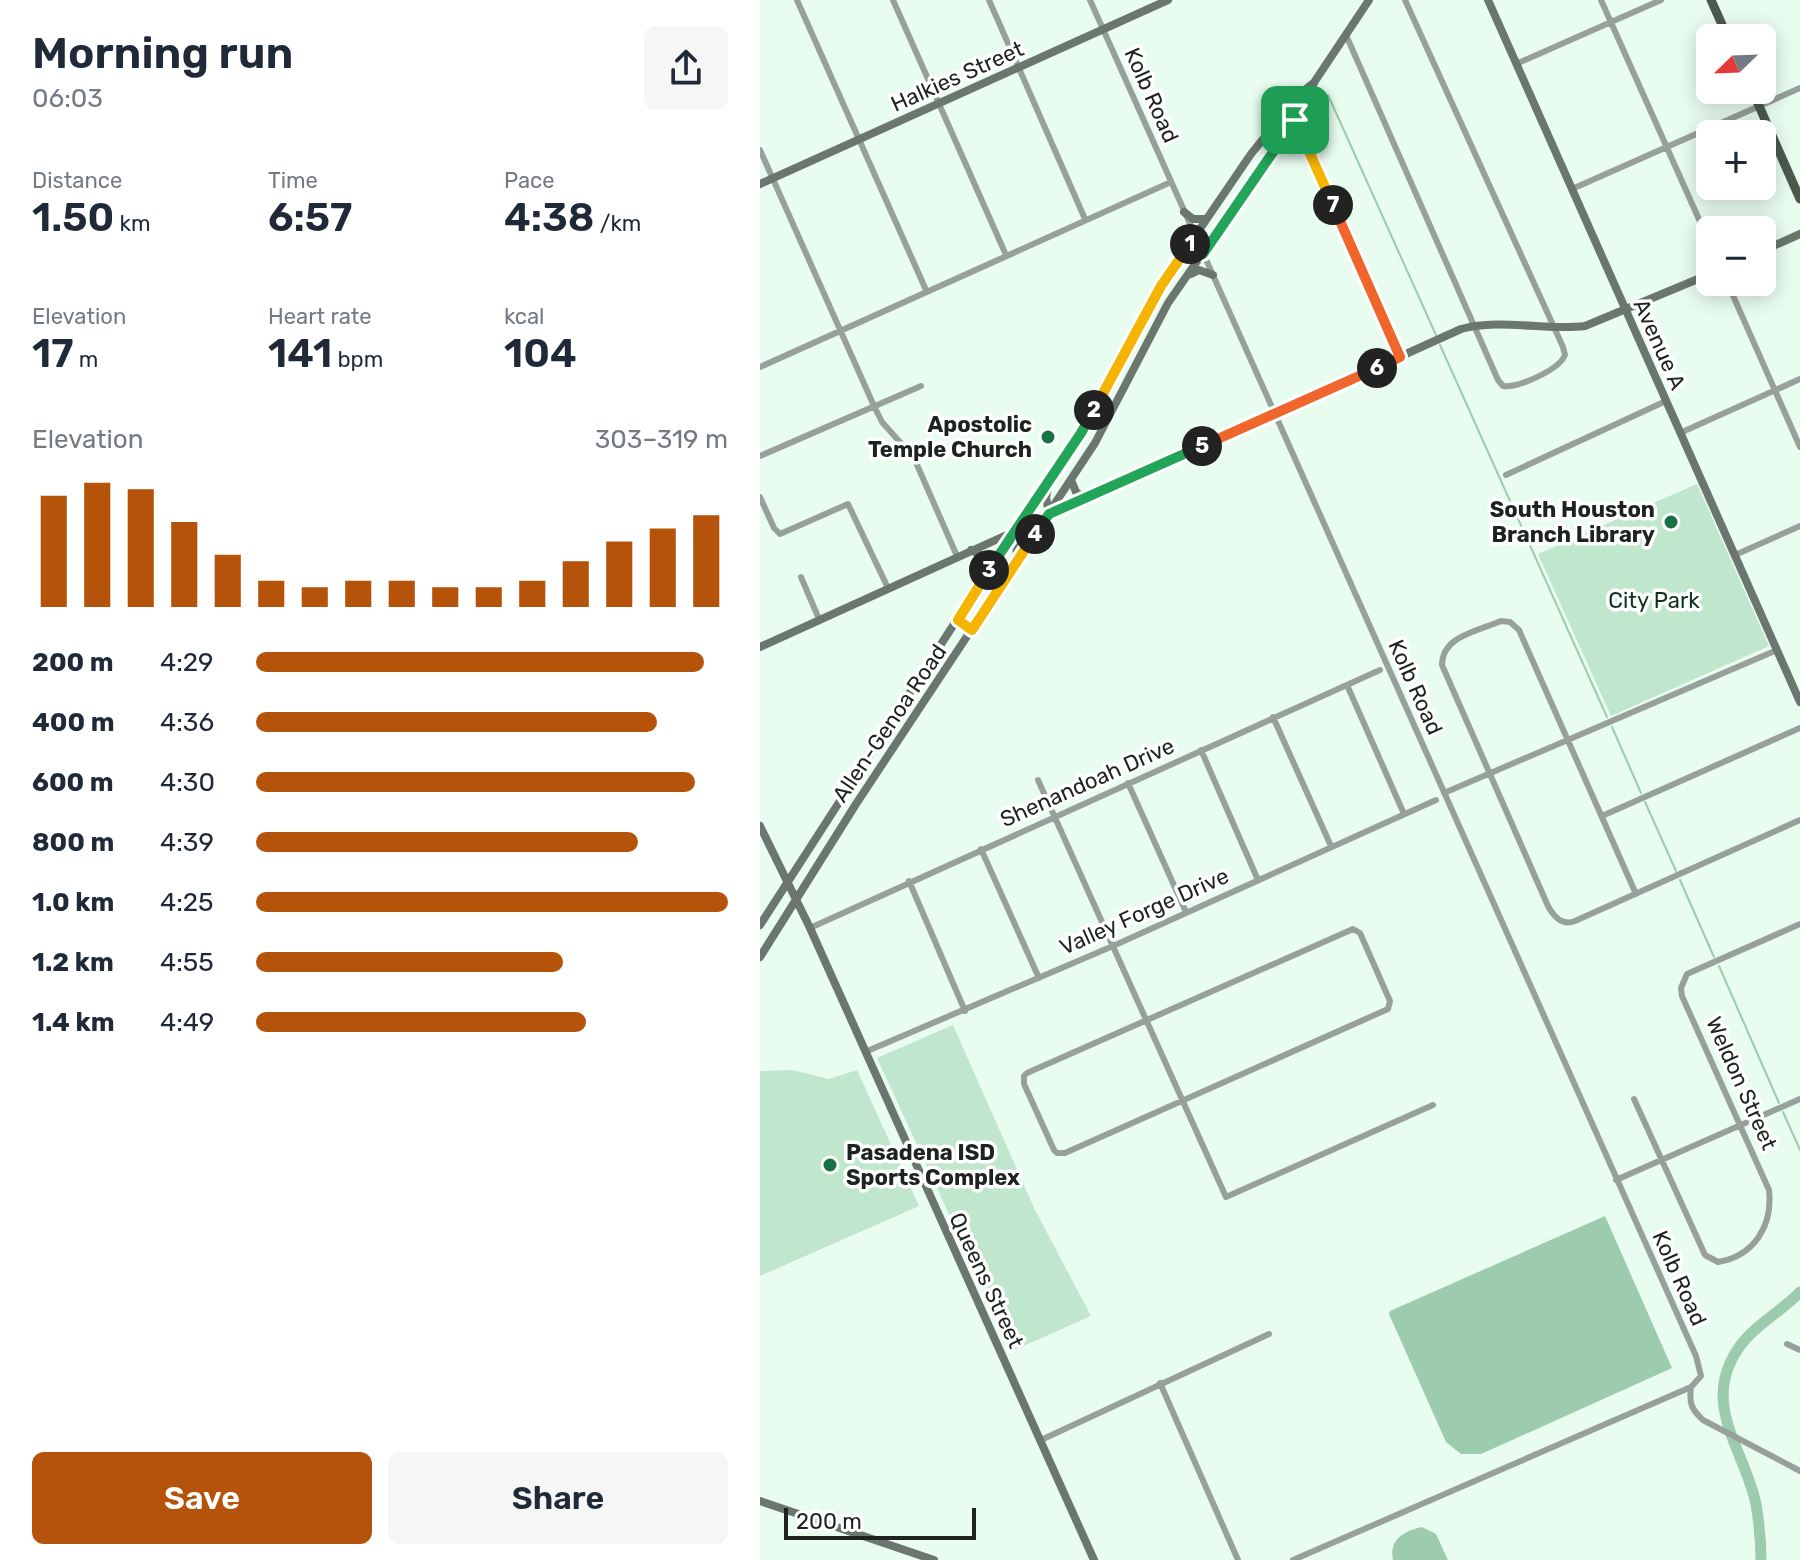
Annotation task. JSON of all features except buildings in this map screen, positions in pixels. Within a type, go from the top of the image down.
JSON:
[{"type":"main road","points":[[1711,0],[1722,24]]},
{"type":"main road","points":[[1759,106],[1800,199]]},
{"type":"street","points":[[797,0],[926,290]]},
{"type":"street","points":[[893,0],[1006,255]]},
{"type":"street","points":[[989,0],[1085,219]]},
{"type":"street","name":"Kolb Road","points":[[1090,0],[1184,212],[1200,258],[1213,275],[1696,1356],[1701,1376],[1691,1387]]},
{"type":"street","name":"Halkies Street","points":[[760,184],[1168,0]]},
{"type":"street","points":[[1315,81],[1369,0]]},
{"type":"street","points":[[1346,35],[1473,326],[1503,386],[1514,386],[1557,366],[1565,355],[1554,328],[1405,0]]},
{"type":"street","name":"Avenue A","points":[[1488,0],[1800,702]]},
{"type":"street","points":[[1601,0],[1698,216]]},
{"type":"street","points":[[1516,64],[1661,0]]},
{"type":"street","name":"Allen-Genoa Road","points":[[760,957],[1095,443],[1168,303],[1295,120],[1315,81]]},
{"type":"street","name":"Allen-Genoa Road","points":[[760,925],[1014,531],[1081,433],[1161,286],[1251,154],[1299,95],[1315,81]]},
{"type":"street","points":[[1572,189],[1800,88]]},
{"type":"street","points":[[1295,120],[1400,357]]},
{"type":"street","points":[[760,150],[874,406],[882,422],[910,451],[957,556]]},
{"type":"street","points":[[760,367],[1171,182]]},
{"type":"street","points":[[1184,212],[1193,219],[1206,219]]},
{"type":"street","points":[[1776,245],[1800,234]]},
{"type":"street","points":[[1190,274],[1199,270],[1213,275]]},
{"type":"street","points":[[760,647],[1084,498],[1473,326],[1585,326],[1696,280]]},
{"type":"street","points":[[1733,296],[1800,447]]},
{"type":"street","points":[[1130,340],[1145,348]]},
{"type":"street","points":[[1680,433],[1800,379]]},
{"type":"street","points":[[760,456],[921,386]]},
{"type":"street","points":[[1506,475],[1666,401]]},
{"type":"street","points":[[1081,433],[1095,443]]},
{"type":"street","points":[[1049,514],[1046,497],[1051,477]]},
{"type":"street","points":[[1071,480],[1076,492],[1084,498]]},
{"type":"street","points":[[760,497],[774,528],[780,534],[848,504],[888,588]]},
{"type":"street","points":[[1735,555],[1800,526]]},
{"type":"street","points":[[1009,572],[1017,554],[1014,531]]},
{"type":"street","points":[[971,550],[987,562],[988,572]]},
{"type":"street","points":[[801,577],[819,619]]},
{"type":"street","points":[[958,620],[972,630]]},
{"type":"street","points":[[1636,894],[1522,635],[1514,625],[1501,621],[1450,642],[1443,653],[1442,665],[1548,906],[1559,920],[1575,921],[1636,894],[1800,820]]},
{"type":"street","points":[[1444,793],[1777,650]]},
{"type":"street","name":"Shenandoah Drive","points":[[810,928],[1380,670]]},
{"type":"street","points":[[1789,679],[1800,674]]},
{"type":"street","points":[[1347,685],[1404,814]]},
{"type":"street","points":[[1273,717],[1331,846]]},
{"type":"street","points":[[1602,816],[1800,728]]},
{"type":"street","points":[[1201,750],[1258,880]]},
{"type":"street","points":[[863,764],[878,773]]},
{"type":"street","points":[[1038,780],[1226,1197],[1433,1105]]},
{"type":"street","points":[[1128,783],[1186,912]]},
{"type":"street","name":"Valley Forge Drive","points":[[865,1052],[1113,946],[1436,800]]},
{"type":"street","name":"Queens Street","points":[[760,826],[810,928],[1094,1560]]},
{"type":"street","points":[[981,849],[1039,978]]},
{"type":"street","points":[[909,881],[965,1011]]},
{"type":"street","name":"Weldon Street","points":[[1634,1099],[1705,1255],[1718,1262],[1742,1256],[1762,1233],[1770,1205],[1769,1190],[1681,988],[1687,974],[1800,924]]},
{"type":"street","points":[[1353,929],[1360,933],[1390,1001],[1388,1009],[1182,1101],[1060,1154],[1054,1150],[1023,1081],[1027,1073],[1146,1020],[1353,929]]},
{"type":"street","points":[[1616,1180],[1800,1099]]},
{"type":"street","points":[[1041,1440],[1269,1334]]},
{"type":"street","points":[[1787,1344],[1800,1350]]},
{"type":"street","points":[[1160,1383],[1238,1560]]},
{"type":"street","points":[[1691,1387],[1689,1400],[1692,1410],[1703,1420],[1800,1471]]},
{"type":"street","points":[[1293,1560],[1691,1387]]},
{"type":"street","points":[[760,1501],[934,1560]]},
{"type":"green space","name":"City Park","points":[[1697,484],[1769,646],[1611,716],[1538,554]]},
{"type":"green space","points":[[953,1025],[1034,1208],[1091,1316],[1012,1351],[877,1058]]},
{"type":"green space","name":"Pasadena ISD Sports Complex","points":[[792,1070],[829,1079],[857,1070],[919,1206],[760,1276],[760,1071]]},
{"type":"shaded area","points":[[1605,1216],[1672,1368],[1481,1454],[1461,1454],[1446,1442],[1390,1311]]},
{"type":"shaded area","points":[[1422,1527],[1436,1534],[1448,1560],[1393,1560],[1393,1547],[1399,1537]]},
{"type":"waterway","points":[[1328,95],[1436,335]]},
{"type":"waterway","points":[[1440,345],[1607,717]]},
{"type":"waterway","points":[[1612,727],[1641,793]]},
{"type":"waterway","points":[[1645,802],[1676,871]]},
{"type":"waterway","points":[[1680,880],[1714,957]]},
{"type":"waterway","points":[[1719,966],[1779,1103]]},
{"type":"waterway","points":[[1783,1112],[1800,1150]]},
{"type":"waterway","points":[[1761,1560],[1756,1504],[1728,1425],[1724,1387],[1728,1367],[1740,1346],[1753,1331],[1800,1292]]},
{"type":"place","name":"Apostolic Temple Church","points":[[1048,437]]},
{"type":"place","name":"South Houston Branch Library","points":[[1671,522]]},
{"type":"place","name":"Pasadena ISD Sports Complex","points":[[830,1165]]},
{"type":"route","points":[[1295,120],[1400,357],[1049,514],[972,630],[958,620],[1081,433],[1161,286],[1195,236],[1203,254],[1295,120]]}]
